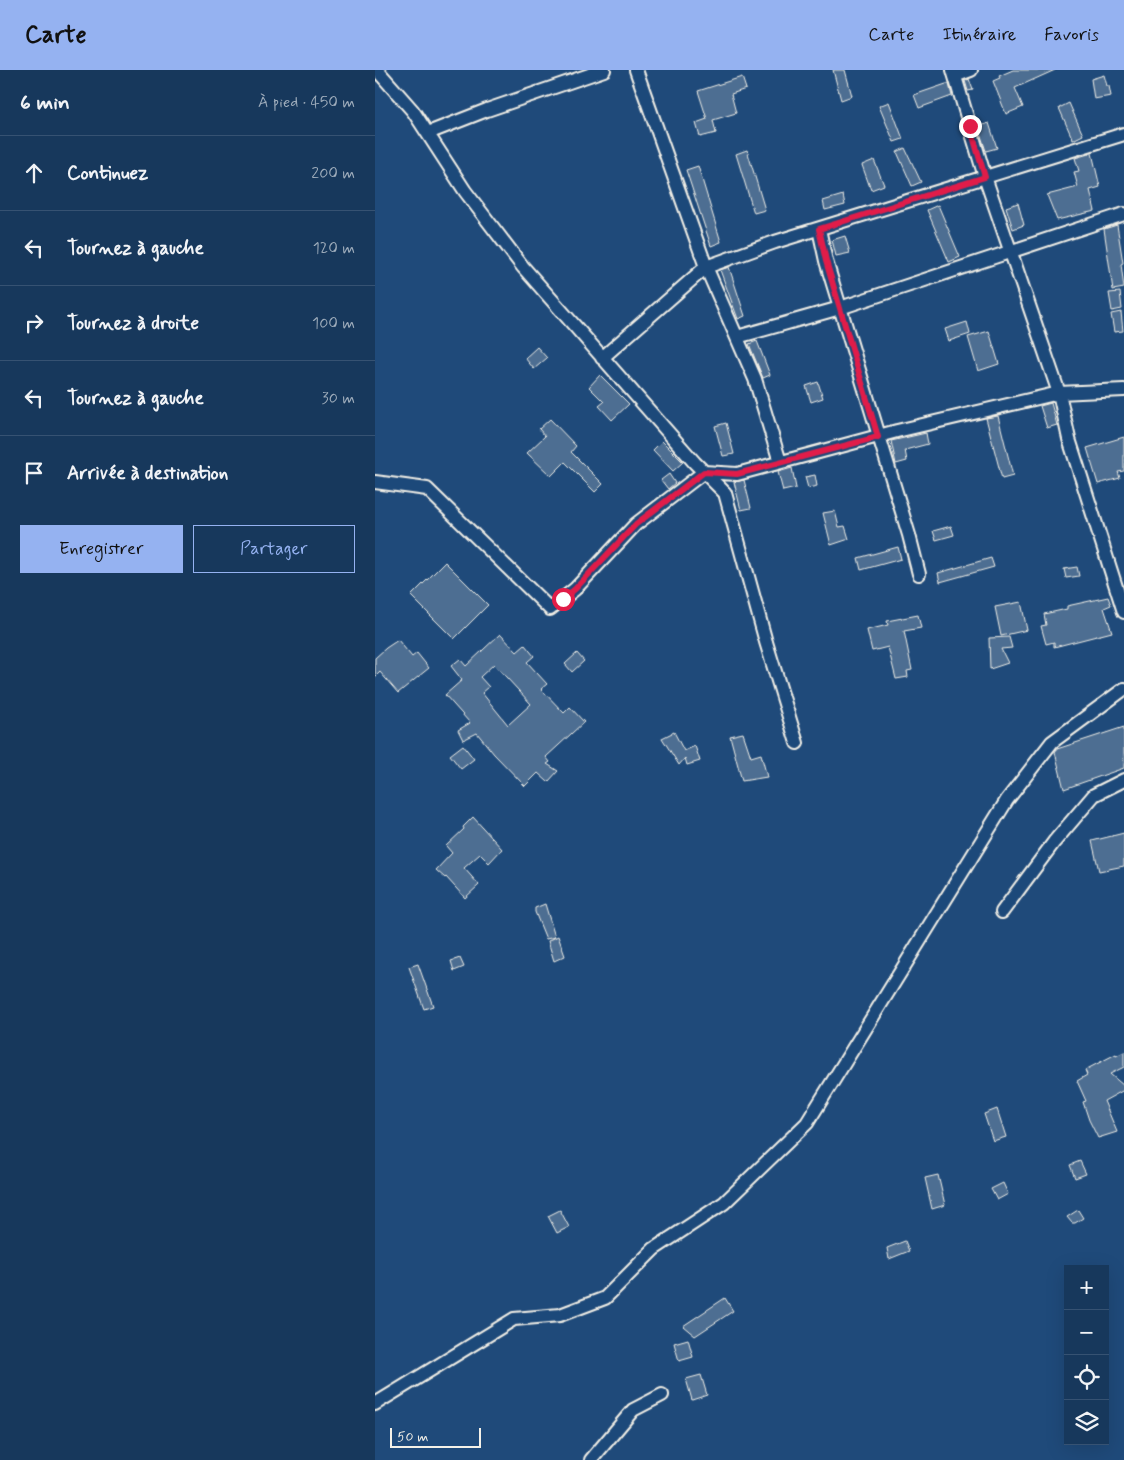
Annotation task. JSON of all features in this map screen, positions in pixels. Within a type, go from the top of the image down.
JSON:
[{"type":"street","points":[[377,70],[413,111],[465,191],[523,267],[602,358],[725,493],[765,642],[797,743]]},
{"type":"street","points":[[428,133],[487,110],[604,70]]},
{"type":"street","points":[[636,70],[707,267],[755,379],[781,462]]},
{"type":"street","points":[[971,70],[954,73],[985,177],[1059,393],[1069,439],[1124,612]]},
{"type":"street","points":[[602,358],[707,267],[775,242],[1124,134]]},
{"type":"street","points":[[737,337],[840,308],[1011,253],[1124,214]]},
{"type":"street","points":[[819,229],[826,261],[909,535],[919,574]]},
{"type":"street","points":[[375,482],[427,489],[550,609],[575,589],[636,524],[704,472],[737,474],[1059,393],[1124,390]]},
{"type":"street","points":[[375,1404],[514,1319],[560,1315],[605,1298],[654,1249],[724,1203],[807,1123],[1007,800],[1052,742],[1124,689]]},
{"type":"street","points":[[1002,912],[1054,842],[1094,794],[1124,780]]},
{"type":"street","points":[[591,1460],[633,1410],[663,1395]]},
{"type":"building","points":[[833,70],[845,70],[852,96],[841,100]]},
{"type":"building","points":[[1013,70],[1055,70],[1015,88],[1023,107],[1006,114],[993,81]]},
{"type":"building","points":[[1104,75],[1111,96],[1094,99],[1091,79]]},
{"type":"building","points":[[742,77],[746,89],[731,94],[736,113],[713,120],[716,133],[700,137],[696,123],[707,119],[698,91]]},
{"type":"building","points":[[969,79],[973,90],[968,91],[965,81]]},
{"type":"building","points":[[949,84],[952,96],[919,108],[914,95]]},
{"type":"building","points":[[889,102],[903,139],[894,142],[879,106]]},
{"type":"building","points":[[1069,103],[1083,135],[1073,140],[1059,108]]},
{"type":"building","points":[[989,123],[997,148],[986,151],[978,127]]},
{"type":"building","points":[[905,148],[921,182],[912,186],[897,152]]},
{"type":"building","points":[[747,150],[765,210],[754,213],[736,154]]},
{"type":"building","points":[[1092,153],[1100,187],[1090,190],[1095,211],[1057,220],[1047,195],[1078,187],[1074,172],[1079,171],[1075,158]]},
{"type":"building","points":[[874,160],[884,185],[871,190],[862,165]]},
{"type":"building","points":[[698,166],[721,242],[711,246],[686,170]]},
{"type":"building","points":[[843,195],[845,205],[825,210],[823,201]]},
{"type":"building","points":[[1018,203],[1024,225],[1013,229],[1006,207]]},
{"type":"building","points":[[938,205],[960,257],[949,262],[927,210]]},
{"type":"building","points":[[1117,225],[1123,263],[1121,264],[1124,288],[1113,290],[1104,229]]},
{"type":"building","points":[[845,236],[850,253],[836,256],[832,240]]},
{"type":"building","points":[[729,267],[745,316],[738,319],[720,270]]},
{"type":"building","points":[[1120,292],[1122,309],[1112,311],[1109,293]]},
{"type":"building","points":[[1121,312],[1123,331],[1114,332],[1111,314]]},
{"type":"building","points":[[967,322],[970,334],[949,341],[945,329]]},
{"type":"building","points":[[989,331],[999,364],[978,371],[968,337]]},
{"type":"building","points":[[757,341],[770,375],[763,378],[749,344]]},
{"type":"building","points":[[537,347],[547,358],[534,369],[525,358]]},
{"type":"building","points":[[600,375],[629,404],[612,420],[599,406],[604,402],[589,387]]},
{"type":"building","points":[[818,382],[823,398],[811,402],[806,386]]},
{"type":"building","points":[[1051,403],[1057,425],[1047,428],[1040,406]]},
{"type":"building","points":[[998,416],[1013,476],[1002,479],[986,418]]},
{"type":"building","points":[[550,419],[576,446],[571,452],[603,484],[595,492],[565,462],[551,476],[527,453],[545,436],[539,429]]},
{"type":"building","points":[[726,423],[734,454],[723,456],[715,426]]},
{"type":"building","points":[[926,433],[928,444],[905,450],[907,461],[896,464],[891,441]]},
{"type":"building","points":[[1124,437],[1124,471],[1118,472],[1120,478],[1098,484],[1087,448]]},
{"type":"building","points":[[662,441],[683,462],[673,471],[653,450]]},
{"type":"building","points":[[792,468],[796,488],[783,491],[778,472]]},
{"type":"building","points":[[669,474],[675,483],[668,489],[661,480]]},
{"type":"building","points":[[815,475],[817,486],[808,488],[805,477]]},
{"type":"building","points":[[744,480],[751,508],[741,510],[734,482]]},
{"type":"building","points":[[835,511],[839,527],[845,526],[849,539],[831,545],[823,513]]},
{"type":"building","points":[[951,526],[954,535],[936,540],[933,531]]},
{"type":"building","points":[[898,547],[901,559],[861,570],[858,558]]},
{"type":"building","points":[[991,558],[994,567],[940,582],[938,573]]},
{"type":"building","points":[[445,562],[488,605],[454,639],[411,596]]},
{"type":"building","points":[[1077,567],[1079,576],[1066,578],[1064,569]]},
{"type":"building","points":[[1108,597],[1111,605],[1104,608],[1112,632],[1054,647],[1054,642],[1046,644],[1041,626],[1046,625],[1044,614],[1067,609],[1067,606]]},
{"type":"building","points":[[1021,602],[1027,630],[1001,636],[995,607]]},
{"type":"building","points":[[918,615],[921,628],[904,631],[912,670],[907,671],[908,677],[896,679],[888,647],[872,651],[867,630],[888,625],[887,621]]},
{"type":"building","points":[[500,634],[517,652],[525,645],[534,656],[527,662],[547,684],[541,689],[564,713],[570,707],[584,722],[546,757],[550,762],[547,764],[558,771],[548,782],[538,773],[525,786],[477,733],[463,740],[458,730],[470,723],[445,695],[462,680],[451,666],[460,659],[466,666]],"holes":[[[494,664],[531,704],[508,725],[482,693],[489,687],[480,677]]]},
{"type":"building","points":[[1009,637],[1012,648],[1001,649],[1008,663],[990,669],[989,638]]},
{"type":"building","points":[[398,640],[412,657],[417,653],[429,668],[398,693],[380,672],[375,677],[375,658]]},
{"type":"building","points":[[577,653],[584,661],[572,672],[565,664]]},
{"type":"building","points":[[1124,727],[1124,768],[1064,789],[1055,752],[1057,749]]},
{"type":"building","points":[[674,732],[684,751],[695,746],[700,761],[687,765],[685,758],[679,765],[662,738]]},
{"type":"building","points":[[743,733],[751,757],[761,754],[767,777],[742,781],[730,736]]},
{"type":"building","points":[[463,745],[474,759],[461,769],[450,755]]},
{"type":"building","points":[[473,817],[502,849],[489,863],[480,854],[464,868],[479,885],[465,898],[446,877],[436,870],[452,853],[446,846],[464,829],[463,827]]},
{"type":"building","points":[[1124,833],[1124,866],[1099,871],[1092,841]]},
{"type":"building","points":[[545,904],[555,937],[546,939],[535,912],[535,908]]},
{"type":"building","points":[[558,936],[565,956],[554,961],[548,941]]},
{"type":"building","points":[[460,958],[464,967],[454,971],[451,961]]},
{"type":"building","points":[[418,964],[433,1006],[424,1009],[409,967]]},
{"type":"building","points":[[1124,1052],[1124,1067],[1110,1074],[1124,1086],[1124,1090],[1104,1101],[1117,1132],[1098,1138],[1089,1120],[1083,1102],[1086,1101],[1077,1081],[1087,1075],[1085,1070],[1116,1054],[1116,1056]]},
{"type":"building","points":[[997,1109],[1006,1137],[993,1141],[984,1114]]},
{"type":"building","points":[[1080,1161],[1086,1174],[1075,1178],[1070,1165]]},
{"type":"building","points":[[938,1175],[945,1205],[932,1209],[925,1178]]},
{"type":"building","points":[[1003,1183],[1008,1194],[997,1200],[991,1189]]},
{"type":"building","points":[[560,1210],[569,1227],[557,1233],[548,1216]]},
{"type":"building","points":[[1078,1210],[1083,1218],[1072,1223],[1067,1217]]},
{"type":"building","points":[[905,1241],[909,1251],[889,1259],[887,1248]]},
{"type":"building","points":[[725,1298],[733,1311],[695,1336],[683,1326]]},
{"type":"building","points":[[688,1339],[693,1357],[679,1361],[674,1343]]},
{"type":"building","points":[[701,1375],[707,1395],[692,1400],[686,1379]]},
{"type":"route","points":[[563,599],[575,589],[636,524],[704,472],[737,474],[878,437],[826,261],[819,229],[985,177],[970,126]]}]
